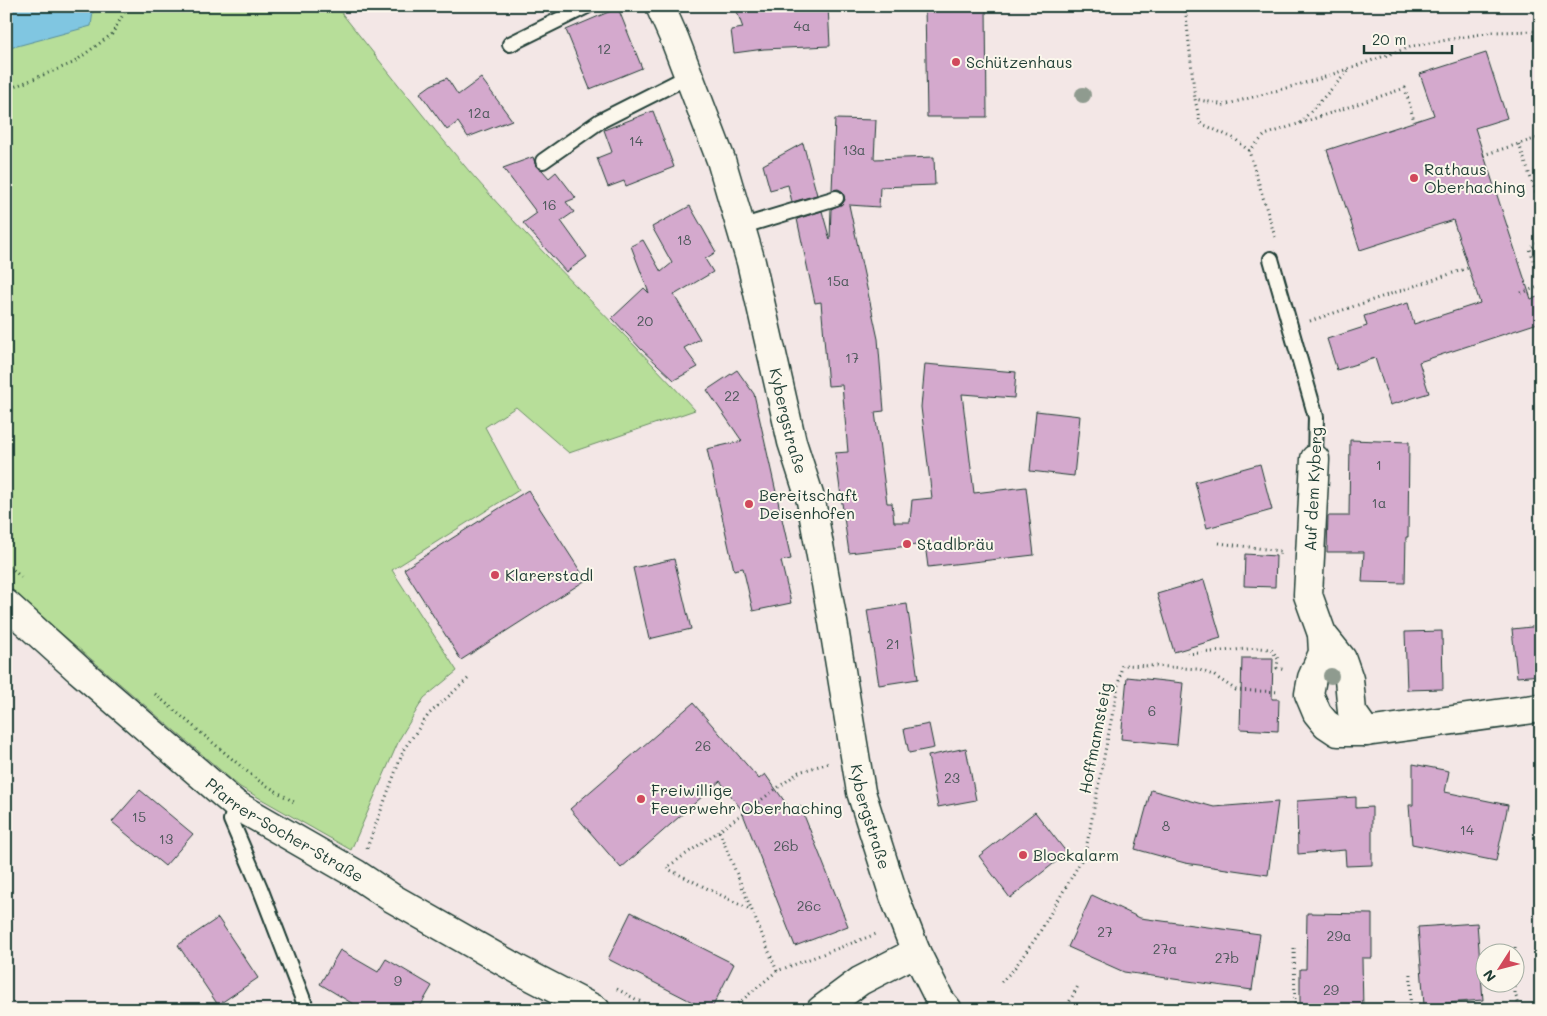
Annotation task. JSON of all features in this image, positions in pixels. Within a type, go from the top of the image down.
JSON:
[{"type":"street","name":"Kybergstraße","points":[[660,6],[689,76],[720,160],[751,262],[792,442],[811,502],[861,792],[894,896],[916,952],[940,1000],[948,1010]]},
{"type":"street","name":"Auf dem Kyberg","points":[[1308,694],[1322,653],[1322,634],[1308,594],[1315,460]]},
{"type":"street","name":"Pfarrer-Socher-Straße","points":[[6,604],[79,670],[236,805],[356,874],[392,898],[519,970],[596,1010]]},
{"type":"street","name":"Auf dem Kyberg","points":[[1322,634],[1342,659],[1349,679],[1352,712],[1366,732]]},
{"type":"street","points":[[1308,694],[1317,713],[1326,724],[1338,732],[1366,732],[1541,708]]},
{"type":"street","points":[[821,1010],[860,981],[916,952]]},
{"type":"lane","points":[[510,44],[587,6]]},
{"type":"lane","points":[[543,161],[600,121],[689,76]]},
{"type":"lane","points":[[740,226],[836,198]]},
{"type":"lane","name":"Auf dem Kyberg","points":[[1271,259],[1316,417],[1315,460]]},
{"type":"lane","points":[[236,805],[231,820],[260,888],[307,1010]]},
{"type":"path","points":[[6,90],[73,63],[112,34],[128,6]]},
{"type":"path","points":[[1185,6],[1195,99],[1200,123],[1235,139],[1248,151],[1276,242],[1271,259]]},
{"type":"path","points":[[1195,99],[1224,105],[1319,80],[1413,46],[1492,32],[1541,31]]},
{"type":"path","points":[[1300,124],[1352,68]]},
{"type":"path","points":[[1248,151],[1265,135],[1405,88],[1414,121]]},
{"type":"path","points":[[1483,155],[1541,137]]},
{"type":"path","points":[[1519,144],[1541,208]]},
{"type":"path","points":[[1541,240],[1530,249],[1541,279]]},
{"type":"path","points":[[1291,327],[1468,268]]},
{"type":"path","points":[[1521,293],[1541,286]]},
{"type":"path","points":[[1219,543],[1280,552],[1281,558]]},
{"type":"path","points":[[6,564],[25,580]]},
{"type":"path","points":[[1187,654],[1259,648],[1272,649],[1278,659]]},
{"type":"path","points":[[6,669],[10,669],[8,652]]},
{"type":"path","name":"Hoffmannsteig","points":[[1000,982],[1013,970],[1038,935],[1085,854],[1122,665],[1196,669],[1213,675],[1236,690],[1308,694]]},
{"type":"path","points":[[356,874],[404,749],[429,714],[470,677]]},
{"type":"path","points":[[148,688],[256,779],[296,804]]},
{"type":"path","points":[[752,910],[666,868],[799,772],[854,756]]},
{"type":"path","points":[[719,830],[777,970]]},
{"type":"path","points":[[359,843],[375,852]]},
{"type":"path","points":[[730,1010],[777,970],[905,923]]},
{"type":"path","points":[[1294,948],[1295,1010]]},
{"type":"path","points":[[1410,1010],[1411,973]]},
{"type":"path","points":[[611,985],[661,1010]]},
{"type":"path","points":[[1065,1010],[1078,986]]},
{"type":"path","points":[[1515,994],[1521,1010]]},
{"type":"path","points":[[1159,1010],[1160,1003]]},
{"type":"green space","points":[[6,6],[336,6],[435,130],[496,202],[695,410],[569,453],[516,407],[485,427],[519,490],[392,570],[457,671],[424,698],[400,738],[351,850],[240,787],[6,586]]},
{"type":"water","points":[[6,6],[55,6],[59,11],[93,11],[91,26],[6,49]]},
{"type":"building","points":[[735,6],[828,6],[830,46],[764,49],[734,53],[731,30],[743,28]]},
{"type":"building","name":"Schützenhaus","points":[[925,6],[986,6],[987,117],[927,117]]},
{"type":"building","points":[[618,8],[642,68],[590,89],[566,30]]},
{"type":"building","name":"Rathaus Oberhaching","points":[[1486,53],[1507,118],[1475,128],[1531,299],[1541,296],[1541,322],[1419,362],[1429,393],[1390,405],[1375,358],[1337,370],[1327,339],[1367,326],[1364,316],[1408,303],[1414,324],[1480,303],[1453,220],[1360,250],[1327,150],[1434,115],[1420,74]]},
{"type":"building","points":[[447,78],[458,95],[481,78],[512,120],[468,137],[458,122],[447,130],[420,93],[431,85]]},
{"type":"building","points":[[653,111],[674,167],[626,186],[624,181],[608,187],[597,158],[612,152],[604,130]]},
{"type":"building","points":[[835,119],[876,120],[874,159],[934,157],[935,185],[880,187],[879,207],[849,205],[878,339],[884,411],[875,412],[887,503],[892,503],[894,522],[910,522],[912,500],[932,498],[921,407],[925,364],[1016,372],[1014,398],[962,394],[974,493],[1026,487],[1034,555],[928,567],[925,544],[849,553],[835,453],[848,452],[842,385],[828,386],[821,302],[815,303],[797,219],[822,211],[830,240],[831,209],[842,204],[845,200],[842,191],[838,189],[832,190]]},
{"type":"building","points":[[803,143],[817,195],[792,202],[788,185],[770,190],[763,165]]},
{"type":"building","points":[[533,157],[536,166],[549,178],[556,172],[576,198],[566,202],[574,212],[561,221],[587,257],[566,272],[523,223],[537,213],[503,168]]},
{"type":"building","points":[[690,206],[716,252],[705,259],[713,272],[674,295],[700,339],[684,348],[698,367],[674,380],[612,318],[644,288],[649,293],[631,246],[643,240],[661,272],[672,263],[652,227]]},
{"type":"building","name":"Bereitschaft Deisenhofen","points":[[737,370],[754,394],[791,559],[781,561],[791,603],[753,611],[743,568],[734,570],[707,449],[742,441],[707,390]]},
{"type":"building","points":[[1036,411],[1080,416],[1074,476],[1030,471]]},
{"type":"building","points":[[1350,440],[1409,442],[1408,537],[1406,537],[1405,583],[1362,582],[1364,552],[1327,552],[1328,516],[1349,516]]},
{"type":"building","points":[[1260,464],[1272,510],[1207,528],[1195,482]]},
{"type":"building","name":"Klarerstadl","points":[[528,490],[586,580],[461,660],[404,569]]},
{"type":"building","points":[[1245,554],[1276,556],[1275,587],[1244,586]]},
{"type":"building","points":[[674,559],[691,629],[649,639],[633,568]]},
{"type":"building","points":[[1204,580],[1221,638],[1174,652],[1157,594]]},
{"type":"building","points":[[907,604],[918,679],[879,685],[867,610]]},
{"type":"building","points":[[1541,626],[1541,675],[1517,677],[1512,629]]},
{"type":"building","points":[[1442,631],[1443,689],[1407,690],[1405,632]]},
{"type":"building","points":[[1242,658],[1273,658],[1272,699],[1279,699],[1278,731],[1240,729]]},
{"type":"building","points":[[1127,677],[1183,683],[1177,745],[1121,739]]},
{"type":"building","points":[[693,703],[759,779],[765,774],[790,809],[800,805],[848,926],[795,946],[741,809],[720,781],[621,868],[570,809]]},
{"type":"building","points":[[929,724],[934,748],[909,753],[904,729]]},
{"type":"building","points":[[966,748],[976,800],[938,807],[928,756]]},
{"type":"building","points":[[1413,764],[1449,771],[1445,792],[1508,805],[1496,861],[1412,844],[1409,805],[1413,805]]},
{"type":"building","points":[[140,790],[193,834],[165,866],[112,822]]},
{"type":"building","points":[[1151,790],[1214,807],[1278,802],[1268,875],[1185,863],[1135,849]]},
{"type":"building","points":[[1356,797],[1356,808],[1372,807],[1372,865],[1346,866],[1345,850],[1298,854],[1297,801]]},
{"type":"building","name":"Blockalarm","points":[[1035,812],[1067,853],[1010,898],[979,856]]},
{"type":"building","points":[[1092,895],[1140,918],[1260,934],[1252,990],[1124,972],[1068,947]]},
{"type":"building","points":[[631,912],[734,964],[711,1010],[608,959]]},
{"type":"building","points":[[1307,913],[1372,914],[1372,958],[1362,958],[1363,1010],[1300,1010],[1300,969],[1306,969]]},
{"type":"building","points":[[218,918],[258,978],[218,1005],[178,945]]},
{"type":"building","points":[[1477,923],[1479,944],[1474,944],[1474,994],[1483,994],[1483,1000],[1424,1005],[1418,927]]},
{"type":"building","points":[[340,950],[378,972],[386,959],[432,986],[418,1010],[363,1010],[320,984]]},
{"type":"place","name":"Schützenhaus","points":[[956,62]]},
{"type":"place","name":"Rathaus Oberhaching","points":[[1414,178]]},
{"type":"place","name":"Bereitschaft Deisenhofen","points":[[749,504]]},
{"type":"place","name":"Stadlbräu","points":[[907,544]]},
{"type":"place","name":"Klarerstadl","points":[[495,575]]},
{"type":"place","name":"Freiwillige Feuerwehr Oberhaching","points":[[641,799]]},
{"type":"place","name":"Blockalarm","points":[[1023,855]]}]
